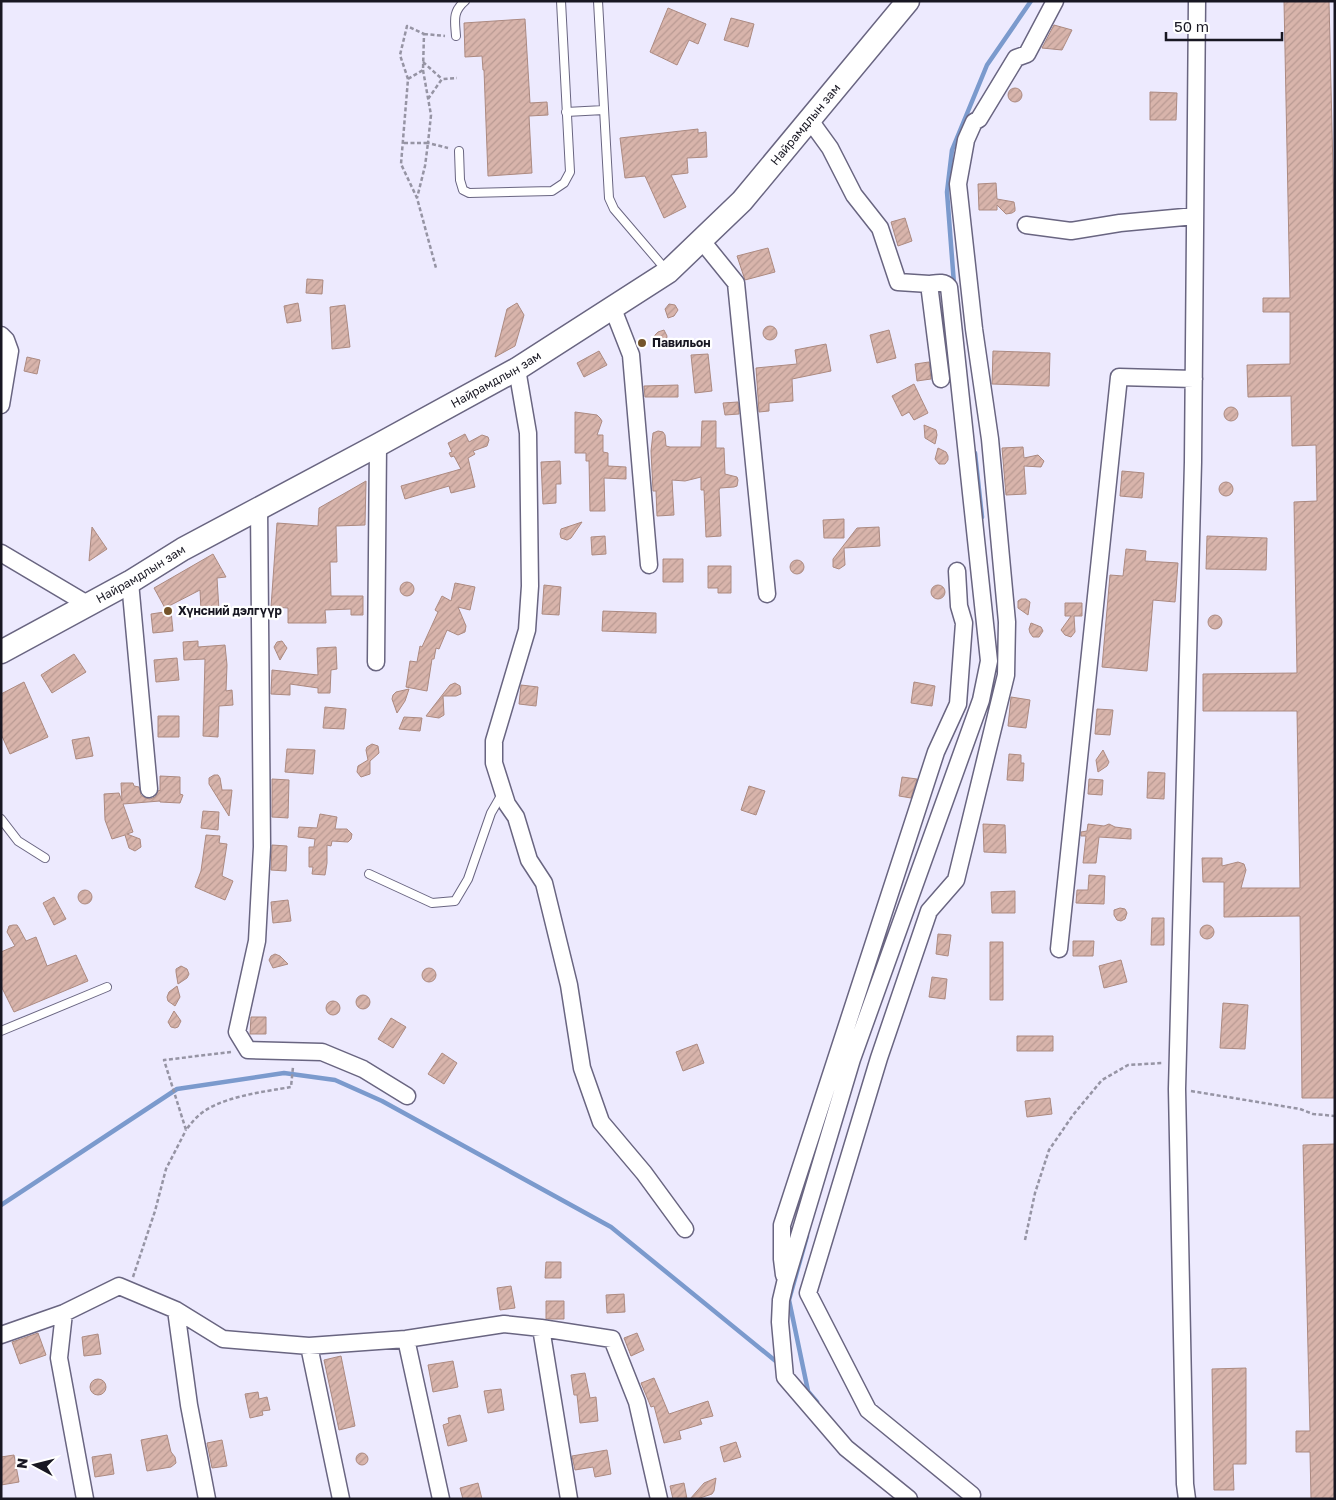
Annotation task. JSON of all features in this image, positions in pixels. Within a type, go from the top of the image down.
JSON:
[{"type":"main road","name":"Найрамдлын зам","points":[[1,652],[130,582],[183,549],[259,507],[378,445],[516,369],[613,309],[668,272],[702,242],[742,201],[908,1]]},
{"type":"street","points":[[972,1495],[868,1410],[808,1294],[879,1058],[930,911],[956,880],[1006,675],[1007,622],[990,439],[974,328],[958,184],[966,140],[974,122],[979,120],[1016,58],[1027,54],[1056,1]]},
{"type":"street","points":[[1187,1499],[1177,1089],[1193,462],[1197,1]]},
{"type":"street","points":[[809,119],[830,148],[854,194],[880,228],[898,282],[929,284],[942,282],[946,283],[949,287],[989,661],[981,700],[852,1059],[781,1300],[780,1322],[785,1377],[846,1448],[909,1499]]},
{"type":"street","points":[[1026,225],[1071,231],[1120,223],[1195,216]]},
{"type":"street","points":[[702,242],[736,283],[767,594]]},
{"type":"street","points":[[929,284],[940,378]]},
{"type":"street","points":[[613,309],[631,355],[650,565]]},
{"type":"street","points":[[1,335],[6,340],[10,351],[1,405]]},
{"type":"street","points":[[516,369],[528,433],[530,586],[527,630],[494,741],[494,763],[507,804],[516,817],[530,860],[544,883],[569,985],[582,1068],[601,1122],[644,1173],[685,1229]]},
{"type":"street","points":[[1059,948],[1119,377],[1194,379]]},
{"type":"street","points":[[376,662],[378,445]]},
{"type":"street","points":[[259,507],[262,846],[257,941],[237,1032],[248,1050],[322,1052],[363,1069],[408,1096]]},
{"type":"street","points":[[1,553],[87,604]]},
{"type":"street","points":[[785,1282],[782,1259],[782,1225],[936,752],[958,704],[964,623],[959,606],[957,571]]},
{"type":"street","points":[[130,582],[149,789]]},
{"type":"street","points":[[1,1335],[64,1313],[119,1286],[176,1310],[223,1339],[309,1346],[406,1339],[504,1324],[612,1339],[637,1402],[659,1499]]},
{"type":"street","points":[[176,1310],[189,1405],[207,1499]]},
{"type":"street","points":[[64,1313],[59,1358],[85,1499]]},
{"type":"street","points":[[541,1328],[569,1499]]},
{"type":"street","points":[[406,1339],[441,1499]]},
{"type":"street","points":[[309,1346],[341,1499]]},
{"type":"lane","points":[[456,36],[455,15],[457,8],[465,1]]},
{"type":"lane","points":[[459,151],[462,190],[469,193],[552,191],[564,183],[570,172],[561,1]]},
{"type":"lane","points":[[598,1],[609,198],[614,209],[668,272]]},
{"type":"lane","points":[[566,112],[604,110]]},
{"type":"lane","points":[[369,874],[432,903],[455,901],[468,879],[491,813],[503,792]]},
{"type":"lane","points":[[1,819],[18,841],[44,858]]},
{"type":"lane","points":[[1,1031],[107,987]]},
{"type":"path","points":[[436,268],[417,198],[401,164],[408,79],[400,55],[407,26],[424,34],[456,36]]},
{"type":"path","points":[[417,198],[425,166],[431,115],[423,70],[424,34]]},
{"type":"path","points":[[423,62],[442,79],[457,78]]},
{"type":"path","points":[[408,79],[423,70]]},
{"type":"path","points":[[428,99],[442,79]]},
{"type":"path","points":[[404,142],[428,143],[459,151]]},
{"type":"path","points":[[186,1130],[164,1060],[248,1050]]},
{"type":"path","points":[[1025,1240],[1035,1193],[1049,1150],[1073,1115],[1102,1080],[1128,1065],[1178,1062]]},
{"type":"path","points":[[128,1290],[155,1211],[166,1169],[186,1130],[196,1117],[215,1106],[249,1094],[291,1087],[293,1067]]},
{"type":"path","points":[[1177,1089],[1300,1109],[1314,1114],[1335,1116]]},
{"type":"building","points":[[1284,1],[1329,1],[1335,256],[1335,1098],[1302,1098],[1300,916],[1224,917],[1224,882],[1203,882],[1202,858],[1222,858],[1222,866],[1238,862],[1244,864],[1246,870],[1241,888],[1300,888],[1297,711],[1203,711],[1203,674],[1297,673],[1294,502],[1317,501],[1316,445],[1292,446],[1291,396],[1248,397],[1247,365],[1290,364],[1290,312],[1263,312],[1263,298],[1290,298]]},
{"type":"building","points":[[668,8],[706,24],[698,44],[689,40],[677,65],[650,52]]},
{"type":"building","points":[[731,18],[754,24],[748,47],[724,40]]},
{"type":"building","points":[[525,19],[530,103],[547,102],[548,115],[529,116],[532,173],[488,176],[482,56],[465,57],[464,23]]},
{"type":"building","points":[[1054,25],[1072,30],[1062,50],[1042,48]]},
{"type":"building","points":[[1015,88],[1020,90],[1022,95],[1020,100],[1015,102],[1010,100],[1008,95],[1010,90]]},
{"type":"building","points":[[1150,92],[1177,93],[1176,120],[1150,120]]},
{"type":"building","points":[[698,129],[698,133],[706,132],[707,157],[687,158],[688,173],[671,175],[686,207],[664,218],[645,176],[625,178],[620,138]]},
{"type":"building","points":[[996,183],[997,199],[1014,202],[1015,211],[1012,213],[1006,214],[997,205],[997,210],[979,210],[978,184]]},
{"type":"building","points":[[905,218],[912,241],[898,246],[891,222]]},
{"type":"building","points":[[768,248],[775,272],[745,280],[737,256]]},
{"type":"building","points":[[307,279],[323,280],[322,294],[306,293]]},
{"type":"building","points":[[298,303],[301,321],[287,323],[284,306]]},
{"type":"building","points":[[517,303],[524,315],[515,346],[495,357],[507,309]]},
{"type":"building","points":[[669,304],[675,305],[678,310],[674,316],[668,318],[665,309]]},
{"type":"building","points":[[345,305],[350,347],[332,349],[330,307]]},
{"type":"building","points":[[770,326],[775,328],[777,333],[775,338],[770,340],[765,338],[763,333],[765,328]]},
{"type":"building","points":[[664,330],[667,336],[666,343],[657,343],[654,338],[655,335]]},
{"type":"building","points":[[889,330],[896,358],[877,363],[870,335]]},
{"type":"building","points":[[826,344],[831,371],[792,379],[793,401],[769,403],[769,411],[759,412],[756,368],[797,364],[795,350]]},
{"type":"building","points":[[599,351],[607,365],[584,377],[577,363]]},
{"type":"building","points":[[993,351],[1050,353],[1049,386],[992,384]]},
{"type":"building","points":[[708,354],[712,391],[695,393],[691,355]]},
{"type":"building","points":[[27,357],[40,360],[37,374],[24,371]]},
{"type":"building","points":[[929,362],[931,379],[917,381],[915,364]]},
{"type":"building","points":[[914,384],[928,413],[914,420],[909,412],[902,416],[892,396]]},
{"type":"building","points":[[678,385],[678,397],[645,397],[644,386]]},
{"type":"building","points":[[738,402],[739,414],[725,415],[723,403]]},
{"type":"building","points":[[1231,407],[1236,409],[1238,414],[1236,419],[1231,421],[1226,419],[1224,414],[1226,409]]},
{"type":"building","points":[[575,412],[597,415],[600,418],[602,421],[597,435],[603,435],[603,452],[608,453],[608,466],[626,467],[626,479],[604,478],[605,511],[590,511],[589,461],[586,461],[586,453],[575,453]]},
{"type":"building","points":[[702,421],[716,421],[716,448],[724,448],[725,474],[737,477],[738,480],[737,486],[720,488],[719,490],[721,536],[706,537],[704,490],[701,490],[701,477],[685,481],[672,480],[674,515],[657,516],[656,491],[653,491],[651,451],[653,433],[663,432],[666,446],[701,447]]},
{"type":"building","points":[[924,425],[936,430],[935,444],[925,438]]},
{"type":"building","points":[[465,434],[469,442],[482,435],[488,437],[489,440],[487,446],[473,451],[475,454],[468,458],[475,487],[451,493],[449,486],[405,499],[401,486],[461,469],[454,456],[451,457],[449,453],[452,452],[448,443]]},
{"type":"building","points":[[1023,447],[1024,458],[1038,455],[1044,461],[1041,467],[1024,466],[1026,494],[1006,495],[1002,448]]},
{"type":"building","points":[[938,448],[946,452],[948,456],[945,464],[939,464],[935,459]]},
{"type":"building","points":[[560,461],[561,484],[556,484],[556,503],[543,504],[541,462]]},
{"type":"building","points":[[1122,471],[1144,473],[1142,498],[1120,496]]},
{"type":"building","points":[[366,481],[365,525],[336,526],[337,562],[330,562],[331,596],[363,596],[363,615],[351,615],[351,609],[325,610],[326,623],[288,623],[288,608],[271,607],[277,523],[318,526],[319,508]]},
{"type":"building","points":[[1226,482],[1231,484],[1233,489],[1231,494],[1226,496],[1221,494],[1219,489],[1221,484]]},
{"type":"building","points":[[844,519],[844,538],[824,538],[823,520]]},
{"type":"building","points":[[582,522],[571,538],[567,540],[561,538],[561,529]]},
{"type":"building","points":[[92,527],[107,549],[89,561]]},
{"type":"building","points":[[879,527],[880,546],[844,548],[845,565],[839,569],[833,567],[833,559],[857,528]]},
{"type":"building","points":[[605,536],[606,554],[592,555],[591,537]]},
{"type":"building","points":[[1207,536],[1267,538],[1266,570],[1206,569]]},
{"type":"building","points":[[1126,549],[1146,551],[1145,561],[1178,563],[1175,602],[1153,600],[1147,671],[1102,667],[1110,575],[1123,576]]},
{"type":"building","points":[[213,554],[226,577],[217,578],[219,610],[201,611],[200,590],[165,608],[154,588]]},
{"type":"building","points":[[663,559],[683,559],[683,582],[663,582]]},
{"type":"building","points":[[797,560],[802,562],[804,567],[802,572],[797,574],[792,572],[790,567],[792,562]]},
{"type":"building","points":[[708,566],[731,566],[731,593],[718,593],[718,588],[708,588]]},
{"type":"building","points":[[407,582],[412,584],[414,589],[412,594],[407,596],[402,594],[400,589],[402,584]]},
{"type":"building","points":[[455,583],[475,587],[470,610],[458,607],[466,626],[465,632],[458,635],[447,630],[439,649],[436,648],[434,659],[432,659],[427,691],[406,687],[410,661],[417,662],[420,646],[422,647],[438,612],[435,610],[442,596],[451,601]]},
{"type":"building","points":[[544,585],[561,587],[559,615],[542,614]]},
{"type":"building","points":[[938,585],[943,587],[945,592],[943,597],[938,599],[933,597],[931,592],[933,587]]},
{"type":"building","points":[[1026,599],[1030,602],[1028,615],[1018,608],[1018,601]]},
{"type":"building","points":[[1065,603],[1082,603],[1082,616],[1074,616],[1075,632],[1071,637],[1065,635],[1061,630],[1071,616],[1065,616]]},
{"type":"building","points":[[171,611],[173,631],[153,633],[151,614]]},
{"type":"building","points":[[603,611],[656,613],[656,633],[602,631]]},
{"type":"building","points":[[1215,615],[1220,617],[1222,622],[1220,627],[1215,629],[1210,627],[1208,622],[1210,617]]},
{"type":"building","points":[[1031,623],[1041,627],[1043,631],[1039,637],[1033,637],[1030,633]]},
{"type":"building","points":[[198,641],[198,647],[225,645],[227,665],[226,691],[232,690],[233,705],[219,706],[218,737],[203,736],[205,659],[184,660],[183,642]]},
{"type":"building","points":[[282,641],[287,648],[280,660],[274,647],[277,642]]},
{"type":"building","points":[[336,647],[337,669],[331,670],[330,693],[318,693],[318,688],[290,684],[290,695],[271,694],[272,670],[318,675],[317,648]]},
{"type":"building","points":[[74,654],[86,672],[52,693],[41,675]]},
{"type":"building","points":[[177,658],[179,680],[156,682],[154,660]]},
{"type":"building","points":[[24,682],[48,737],[10,754],[1,734],[1,694]]},
{"type":"building","points":[[914,682],[935,686],[932,706],[911,703]]},
{"type":"building","points":[[455,683],[460,686],[461,694],[443,696],[444,715],[439,718],[426,716],[450,685]]},
{"type":"building","points":[[521,685],[538,687],[536,706],[519,704]]},
{"type":"building","points":[[409,689],[405,701],[397,713],[392,699],[393,695],[396,692]]},
{"type":"building","points":[[1011,697],[1030,700],[1026,728],[1008,726]]},
{"type":"building","points":[[325,707],[346,709],[344,729],[323,728]]},
{"type":"building","points":[[1097,709],[1113,710],[1110,735],[1095,734]]},
{"type":"building","points":[[158,716],[179,716],[179,737],[158,737]]},
{"type":"building","points":[[404,717],[422,718],[420,731],[399,729]]},
{"type":"building","points":[[89,737],[93,756],[76,759],[72,740]]},
{"type":"building","points":[[372,744],[378,746],[379,753],[370,761],[370,774],[361,777],[357,772],[358,766],[368,760],[366,750]]},
{"type":"building","points":[[287,749],[315,750],[313,774],[285,772]]},
{"type":"building","points":[[1103,750],[1109,762],[1107,766],[1098,772],[1096,760]]},
{"type":"building","points":[[1009,754],[1021,755],[1021,763],[1024,763],[1023,781],[1007,780]]},
{"type":"building","points":[[1148,772],[1165,773],[1164,799],[1147,798]]},
{"type":"building","points":[[218,775],[220,778],[222,790],[232,790],[229,816],[209,784],[209,778]]},
{"type":"building","points":[[160,776],[180,777],[180,794],[183,795],[180,803],[160,801],[123,804],[133,832],[127,834],[140,839],[141,847],[135,851],[129,848],[125,835],[112,839],[105,820],[104,794],[119,793],[122,801],[121,783],[133,783],[134,786],[139,787],[141,795],[150,799],[155,797],[160,791]]},
{"type":"building","points":[[902,777],[917,779],[911,798],[899,796]]},
{"type":"building","points":[[272,779],[289,780],[288,818],[272,817]]},
{"type":"building","points":[[1089,779],[1103,780],[1102,795],[1088,794]]},
{"type":"building","points":[[749,786],[765,791],[756,815],[741,810]]},
{"type":"building","points":[[203,811],[219,812],[218,830],[201,828]]},
{"type":"building","points":[[320,814],[337,817],[335,829],[347,829],[352,834],[348,842],[332,841],[331,846],[327,845],[325,875],[312,874],[313,867],[309,867],[309,847],[314,847],[315,839],[298,837],[299,827],[317,828]]},
{"type":"building","points":[[983,824],[1005,825],[1006,853],[984,852]]},
{"type":"building","points":[[1088,824],[1104,826],[1109,824],[1115,827],[1131,829],[1131,839],[1099,837],[1096,863],[1083,863],[1086,836],[1081,836],[1081,832],[1087,831]]},
{"type":"building","points":[[206,835],[220,836],[219,843],[227,844],[222,876],[233,881],[225,900],[195,887],[201,871]]},
{"type":"building","points":[[272,845],[287,846],[286,871],[271,870]]},
{"type":"building","points":[[1089,875],[1105,876],[1104,904],[1076,903],[1077,890],[1088,890]]},
{"type":"building","points":[[85,890],[90,892],[92,897],[90,902],[85,904],[80,902],[78,897],[80,892]]},
{"type":"building","points":[[1015,891],[1015,913],[992,913],[991,892]]},
{"type":"building","points":[[54,897],[66,919],[54,925],[43,903]]},
{"type":"building","points":[[288,900],[291,921],[273,923],[271,902]]},
{"type":"building","points":[[1125,909],[1127,913],[1125,919],[1121,921],[1117,920],[1114,915],[1114,910]]},
{"type":"building","points":[[1152,918],[1164,918],[1164,945],[1151,945]]},
{"type":"building","points":[[17,925],[26,941],[36,937],[47,966],[76,955],[88,981],[14,1012],[1,986],[1,952],[15,946],[7,932],[9,926]]},
{"type":"building","points":[[1207,925],[1212,927],[1214,932],[1212,937],[1207,939],[1202,937],[1200,932],[1202,927]]},
{"type":"building","points":[[938,934],[951,935],[948,956],[936,954]]},
{"type":"building","points":[[1073,941],[1094,941],[1093,956],[1073,956]]},
{"type":"building","points":[[990,942],[1003,942],[1003,1000],[990,1000]]},
{"type":"building","points":[[275,954],[288,964],[273,968],[269,960]]},
{"type":"building","points":[[1121,960],[1127,982],[1104,988],[1099,966]]},
{"type":"building","points":[[181,966],[187,969],[189,974],[187,978],[178,984],[176,969]]},
{"type":"building","points":[[429,968],[434,970],[436,975],[434,980],[429,982],[424,980],[422,975],[424,970]]},
{"type":"building","points":[[932,977],[947,979],[945,999],[929,997]]},
{"type":"building","points":[[177,986],[180,997],[175,1006],[168,1001],[167,997],[169,992]]},
{"type":"building","points":[[363,995],[368,997],[370,1002],[368,1007],[363,1009],[358,1007],[356,1002],[358,997]]},
{"type":"building","points":[[333,1001],[338,1003],[340,1008],[338,1013],[333,1015],[328,1013],[326,1008],[328,1003]]},
{"type":"building","points":[[1223,1003],[1248,1005],[1245,1049],[1220,1048]]},
{"type":"building","points":[[174,1011],[181,1021],[178,1027],[175,1028],[171,1027],[168,1022]]},
{"type":"building","points":[[251,1017],[266,1017],[266,1034],[250,1034]]},
{"type":"building","points":[[391,1018],[406,1027],[393,1048],[378,1039]]},
{"type":"building","points":[[1017,1036],[1053,1036],[1053,1051],[1017,1051]]},
{"type":"building","points":[[697,1044],[704,1063],[683,1071],[676,1052]]},
{"type":"building","points":[[442,1053],[457,1063],[444,1084],[428,1074]]},
{"type":"building","points":[[1050,1098],[1052,1114],[1027,1117],[1025,1101]]},
{"type":"building","points":[[1335,1144],[1335,1499],[1311,1499],[1310,1452],[1296,1452],[1296,1431],[1310,1431],[1303,1145]]},
{"type":"building","points":[[546,1262],[561,1262],[561,1278],[545,1278]]},
{"type":"building","points":[[511,1286],[515,1308],[500,1310],[497,1288]]},
{"type":"building","points":[[624,1294],[625,1312],[607,1313],[606,1295]]},
{"type":"building","points":[[546,1301],[564,1301],[564,1319],[546,1319]]},
{"type":"building","points":[[38,1333],[46,1355],[20,1364],[12,1342]]},
{"type":"building","points":[[637,1333],[644,1350],[631,1356],[624,1338]]},
{"type":"building","points":[[98,1334],[101,1354],[84,1356],[82,1337]]},
{"type":"building","points":[[341,1356],[355,1426],[339,1430],[324,1360]]},
{"type":"building","points":[[453,1361],[458,1387],[433,1392],[428,1365]]},
{"type":"building","points":[[1246,1368],[1246,1464],[1233,1464],[1234,1490],[1214,1490],[1212,1369]]},
{"type":"building","points":[[585,1373],[590,1398],[596,1397],[598,1421],[580,1423],[577,1395],[574,1395],[571,1375]]},
{"type":"building","points":[[654,1378],[669,1414],[708,1401],[713,1416],[700,1419],[702,1424],[679,1431],[681,1439],[664,1443],[654,1406],[651,1407],[641,1383]]},
{"type":"building","points":[[98,1379],[106,1387],[98,1395],[90,1387]]},
{"type":"building","points":[[501,1389],[504,1410],[488,1413],[484,1391]]},
{"type":"building","points":[[258,1392],[259,1399],[267,1397],[270,1410],[262,1411],[263,1415],[250,1418],[245,1394]]},
{"type":"building","points":[[460,1415],[467,1441],[448,1446],[443,1425],[449,1423],[448,1418]]},
{"type":"building","points":[[167,1435],[176,1463],[171,1467],[147,1471],[141,1440]]},
{"type":"building","points":[[222,1440],[227,1466],[212,1468],[207,1443]]},
{"type":"building","points":[[736,1442],[741,1457],[724,1462],[720,1447]]},
{"type":"building","points":[[607,1450],[611,1474],[595,1477],[593,1467],[575,1470],[572,1456]]},
{"type":"building","points":[[364,1453],[367,1454],[367,1464],[360,1465],[357,1464],[356,1457],[357,1454]]},
{"type":"building","points":[[111,1454],[114,1474],[95,1477],[92,1457]]},
{"type":"building","points":[[14,1455],[19,1482],[1,1485],[1,1457]]},
{"type":"building","points":[[716,1478],[712,1494],[697,1499],[690,1499],[704,1483]]},
{"type":"building","points":[[478,1483],[482,1499],[463,1499],[460,1488]]},
{"type":"building","points":[[684,1483],[687,1499],[673,1499],[670,1486]]},
{"type":"waterway","points":[[954,284],[947,192],[952,150],[987,65],[1031,1]]},
{"type":"waterway","points":[[975,453],[982,517]]},
{"type":"waterway","points":[[1,1205],[177,1089],[284,1073],[335,1080],[382,1101],[611,1227],[778,1363]]},
{"type":"waterway","points":[[807,1236],[789,1300],[808,1391]]},
{"type":"waterway","points":[[806,1389],[817,1402]]},
{"type":"place","name":"Павильон","points":[[642,343]]},
{"type":"place","name":"Хүнсний дэлгүүр","points":[[168,611]]}]
